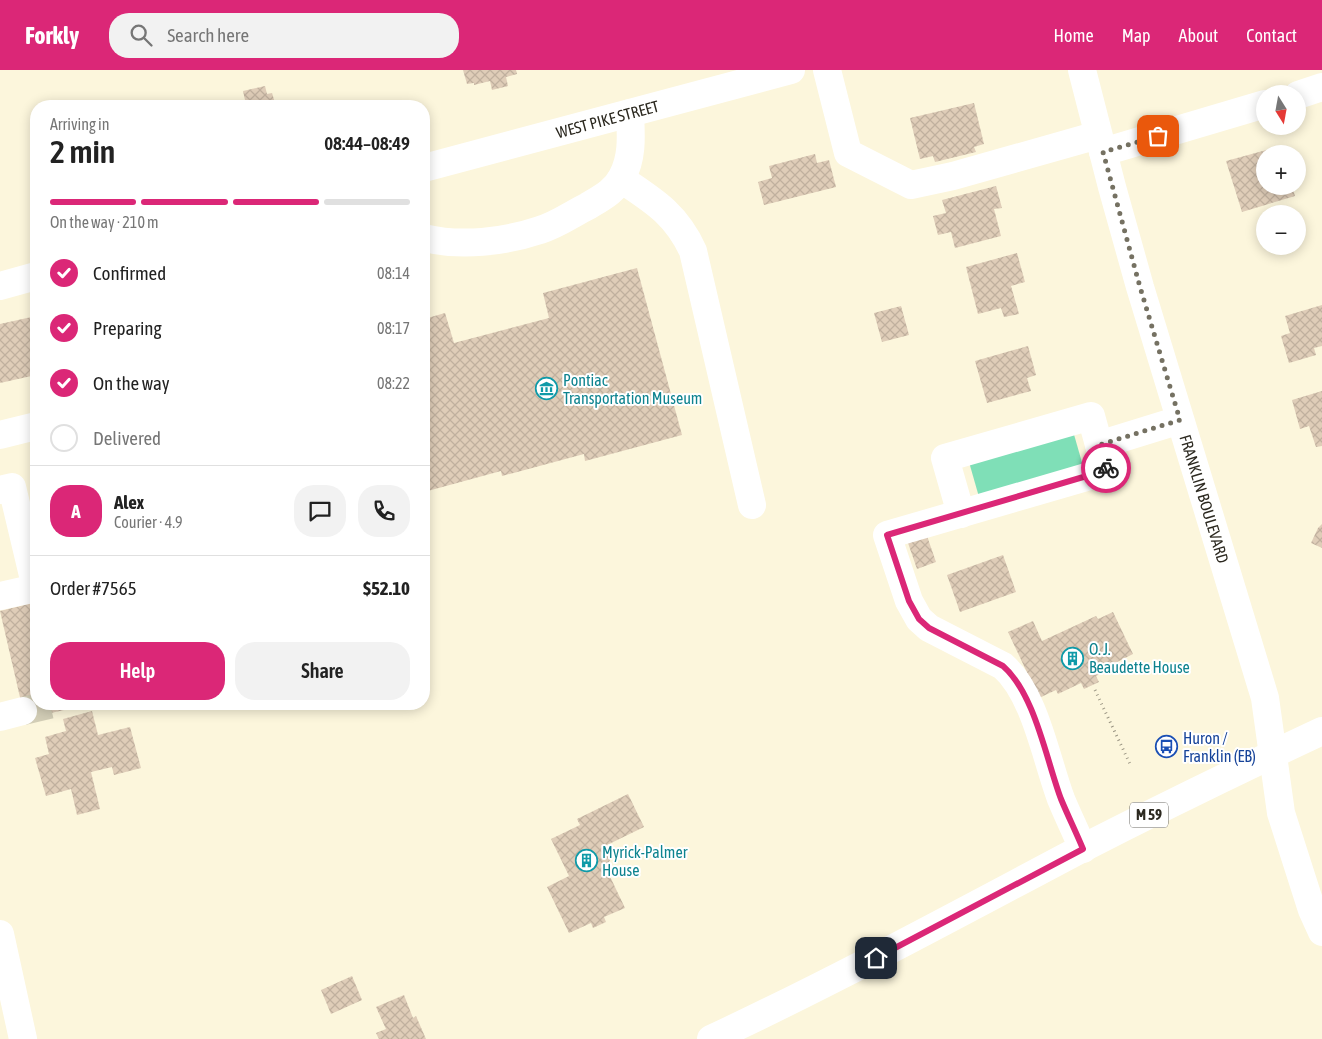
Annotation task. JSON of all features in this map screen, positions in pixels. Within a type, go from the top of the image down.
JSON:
[{"type":"main road","name":"WEST PIKE STREET","points":[[430,166],[630,113],[724,79],[791,70]]},
{"type":"main road","points":[[827,70],[848,153],[911,185],[1101,144],[1256,106]]},
{"type":"main road","name":"FRANKLIN BOULEVARD","points":[[1082,70],[1138,278],[1265,698],[1281,813],[1312,910],[1322,932]]},
{"type":"main road","points":[[1306,92],[1322,87]]},
{"type":"main road","points":[[430,239],[441,242],[479,242],[514,237],[541,230],[561,221],[603,196],[613,189],[621,179],[627,166],[630,153],[630,113]]},
{"type":"main road","points":[[621,179],[671,215],[685,234],[693,251],[752,505]]},
{"type":"main road","points":[[0,286],[30,278]]},
{"type":"main road","points":[[961,514],[945,458],[1090,416],[1107,470],[961,514],[887,535],[909,601],[919,619],[929,628],[1003,666],[1012,674],[1020,686],[1045,748],[1061,799],[1083,849]]},
{"type":"main road","points":[[1099,445],[1180,420]]},
{"type":"main road","points":[[0,435],[30,428]]},
{"type":"main road","points":[[0,490],[12,487],[30,563]]},
{"type":"main road","points":[[0,596],[30,589]]},
{"type":"main road","name":"M 59","points":[[711,1039],[788,1003],[1083,849],[1322,731]]},
{"type":"main road","points":[[0,934],[19,1037]]},
{"type":"path","points":[[1095,690],[1130,764]]},
{"type":"green space","points":[[1073,431],[1083,466],[979,497],[969,462]]},
{"type":"building","points":[[463,70],[516,70],[517,74],[506,77],[508,86],[492,90],[490,81],[474,85],[474,83],[467,84]]},
{"type":"building","points":[[265,86],[267,94],[272,93],[274,100],[245,100],[243,91]]},
{"type":"building","points":[[974,103],[984,144],[974,147],[976,152],[935,162],[933,156],[920,159],[910,118]]},
{"type":"building","points":[[1256,153],[1256,195],[1295,196],[1265,205],[1256,205],[1256,208],[1242,212],[1226,161]]},
{"type":"building","points":[[815,154],[817,163],[829,160],[836,187],[764,205],[758,182],[772,178],[769,166]]},
{"type":"building","points":[[996,186],[1002,208],[994,209],[1001,236],[955,248],[951,232],[938,235],[933,216],[946,213],[942,200]]},
{"type":"building","points":[[1017,253],[1025,282],[1011,286],[1019,314],[1004,317],[1001,308],[978,314],[966,267]]},
{"type":"building","name":"Pontiac Transportation Museum","points":[[637,268],[682,435],[585,461],[584,454],[502,476],[501,471],[430,490],[430,317],[445,313],[454,343],[549,318],[543,293]]},
{"type":"building","points":[[1322,305],[1322,346],[1314,348],[1316,355],[1289,363],[1281,336],[1290,333],[1285,316]]},
{"type":"building","points":[[901,306],[909,335],[882,342],[874,313]]},
{"type":"building","points":[[30,317],[30,376],[0,383],[0,324]]},
{"type":"building","points":[[1028,346],[1036,375],[1027,378],[1031,391],[987,403],[975,361]]},
{"type":"building","points":[[1322,391],[1322,446],[1316,447],[1309,426],[1300,429],[1292,400]]},
{"type":"building","points":[[1322,524],[1322,548],[1311,543]]},
{"type":"building","points":[[927,536],[936,562],[917,569],[908,543]]},
{"type":"building","points":[[1003,555],[1016,592],[960,612],[947,575]]},
{"type":"building","points":[[30,604],[30,710],[64,710],[25,719],[0,611]]},
{"type":"building","name":"O. J. Beaudette House","points":[[1113,612],[1133,654],[1117,662],[1119,665],[1096,676],[1099,682],[1084,689],[1081,683],[1058,694],[1056,690],[1039,698],[1008,632],[1033,621],[1042,641],[1096,616],[1098,619]]},
{"type":"building","points":[[92,711],[98,735],[130,727],[141,768],[114,775],[112,767],[91,772],[100,809],[77,815],[71,789],[46,796],[35,758],[49,754],[45,737],[66,731],[63,719]]},
{"type":"building","name":"Myrick-Palmer House","points":[[628,794],[644,827],[605,846],[611,858],[605,866],[625,908],[604,917],[606,922],[593,928],[591,923],[569,933],[547,887],[569,876],[551,839],[580,825],[577,819]]},
{"type":"building","points":[[352,976],[362,1000],[331,1014],[321,990]]},
{"type":"building","points":[[404,995],[413,1018],[416,1016],[426,1039],[379,1039],[376,1033],[386,1029],[376,1007]]},
{"type":"tunnel","points":[[23,711],[30,709]]},
{"type":"way so far","points":[[1106,468],[1099,445],[1180,420],[1140,287],[1103,152],[1158,136]]},
{"type":"place","name":"Pontiac Transportation Museum","points":[[547,389]]},
{"type":"place","name":"O. J. Beaudette House","points":[[1073,658]]},
{"type":"place","name":"Huron / Franklin (EB)","points":[[1167,747]]},
{"type":"place","name":"Myrick-Palmer House","points":[[586,861]]},
{"type":"route","points":[[876,958],[1083,849],[1061,799],[1045,748],[1020,686],[1012,674],[1003,666],[929,628],[919,619],[909,601],[887,535],[1107,470],[1106,468]]}]
